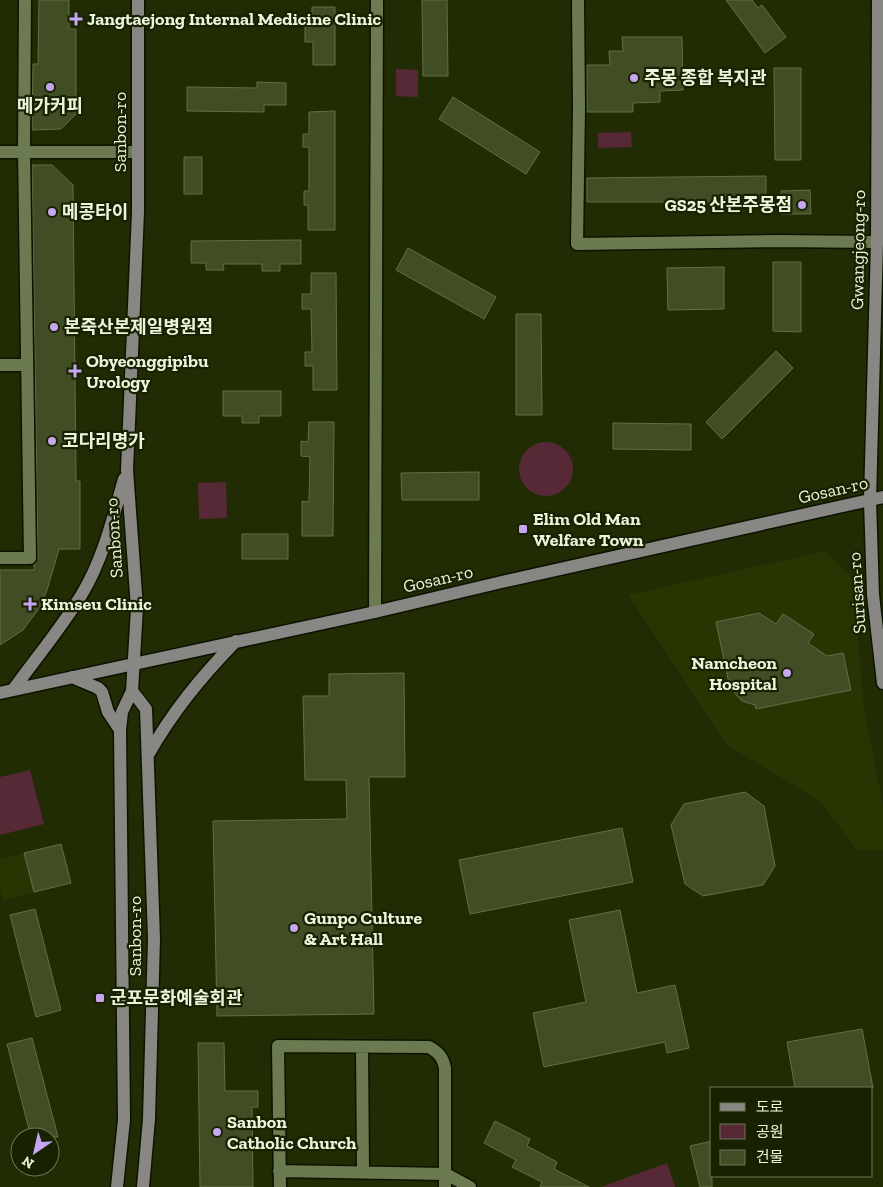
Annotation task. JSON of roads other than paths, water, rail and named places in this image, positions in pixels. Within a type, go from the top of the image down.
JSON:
[{"type":"street","points":[[0,558],[30,558],[24,151],[25,0]]},
{"type":"street","name":"Sanbon-ro","points":[[138,0],[138,212],[127,470],[137,608],[132,691],[146,709],[154,939],[149,1119],[143,1187]]},
{"type":"street","points":[[375,612],[377,0]]},
{"type":"street","points":[[578,0],[577,244],[774,241],[877,242]]},
{"type":"street","name":"Gwangjeong-ro","points":[[870,500],[877,242],[880,220],[878,0]]},
{"type":"street","points":[[0,152],[138,152]]},
{"type":"street","points":[[0,365],[27,365]]},
{"type":"street","points":[[13,690],[70,613],[83,592],[106,541],[127,470]]},
{"type":"street","name":"Gosan-ro","points":[[0,693],[375,612],[883,497]]},
{"type":"street","name":"Surisan-ro","points":[[870,500],[873,595],[883,675]]},
{"type":"street","points":[[148,755],[175,710],[215,662],[236,641]]},
{"type":"street","points":[[72,676],[98,688],[102,692],[108,712],[120,730]]},
{"type":"street","points":[[117,1187],[124,1120],[120,730],[122,712],[132,691]]},
{"type":"street","points":[[280,1187],[278,1046],[429,1047],[440,1055],[444,1061],[445,1187]]},
{"type":"street","points":[[362,1048],[363,1172]]},
{"type":"street","points":[[279,1171],[446,1174],[470,1187]]},
{"type":"place","name":"Jangtaejong Internal Medicine Clinic","points":[[76,19]]},
{"type":"place","name":"주몽 종합 복지관","points":[[634,78]]},
{"type":"place","name":"메가커피","points":[[50,87]]},
{"type":"place","name":"GS25 산본주몽점","points":[[802,205]]},
{"type":"place","name":"메콩타이","points":[[52,212]]},
{"type":"place","name":"본죽산본제일병원점","points":[[54,327]]},
{"type":"place","name":"Obyeonggipibu Urology","points":[[75,371]]},
{"type":"place","name":"코다리명가","points":[[52,441]]},
{"type":"place","name":"Elim Old Man Welfare Town","points":[[523,529]]},
{"type":"place","name":"Kimseu Clinic","points":[[30,604]]},
{"type":"place","name":"Namcheon Hospital","points":[[787,673]]},
{"type":"place","name":"Gunpo Culture & Art Hall","points":[[294,928]]},
{"type":"place","name":"군포문화예술회관","points":[[100,998]]},
{"type":"place","name":"Sanbon Catholic Church","points":[[217,1132]]}]
